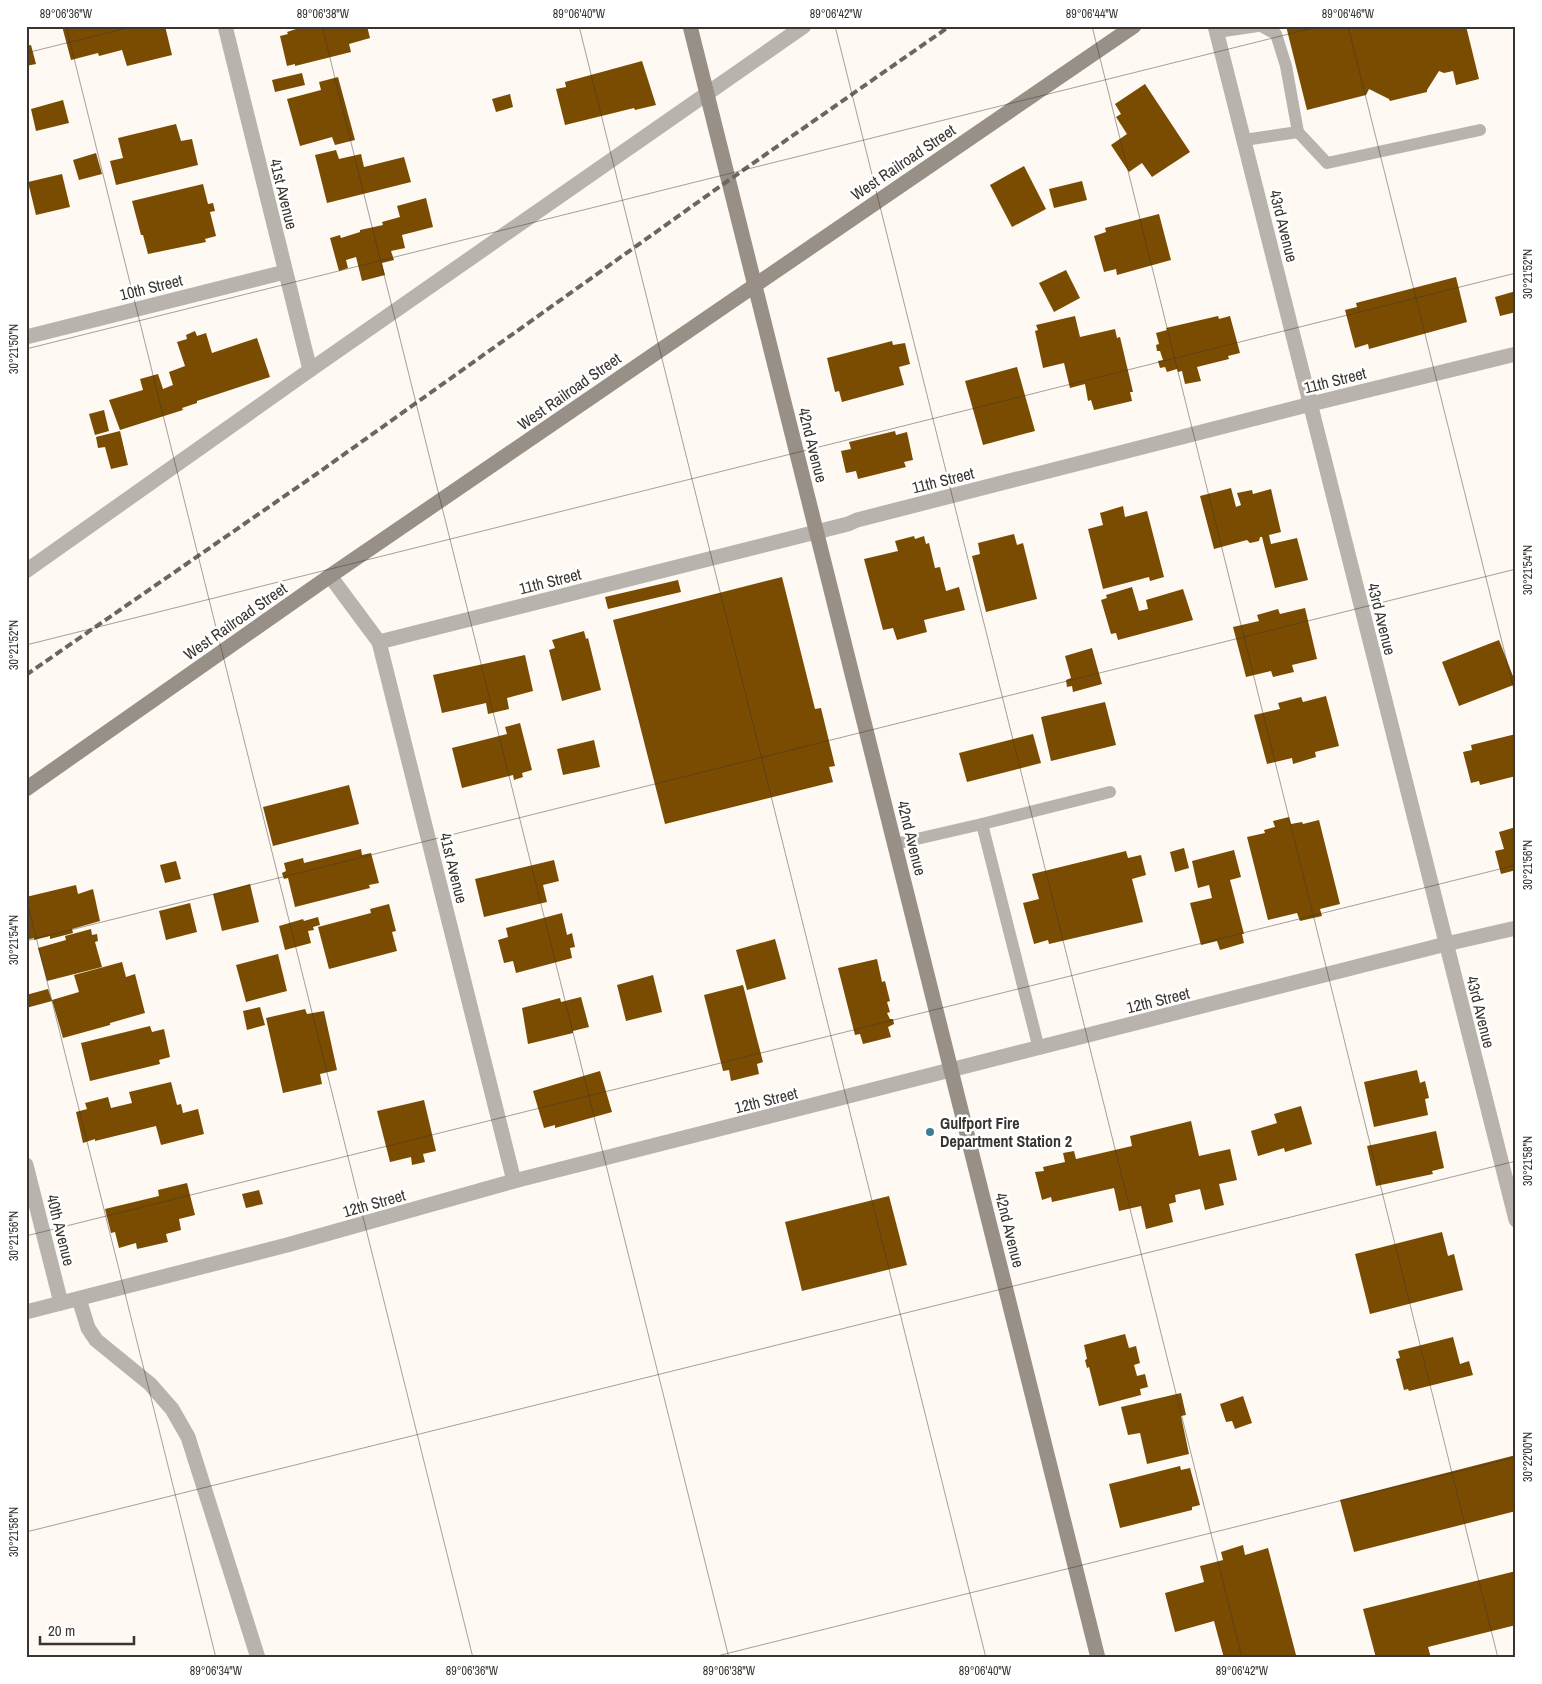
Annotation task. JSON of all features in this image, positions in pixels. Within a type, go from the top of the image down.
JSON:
[{"type":"street","name":"41st Avenue","points":[[225,26],[310,370]]},
{"type":"street","name":"42nd Avenue","points":[[690,26],[753,286],[817,531],[1098,1658]]},
{"type":"street","points":[[26,571],[310,370],[804,26]]},
{"type":"street","name":"West Railroad Street","points":[[26,789],[330,576],[1134,26]]},
{"type":"street","name":"43rd Avenue","points":[[1216,29],[1516,1220]]},
{"type":"street","name":"10th Street","points":[[26,337],[285,272]]},
{"type":"street","name":"11th Street","points":[[379,642],[1311,404],[1516,354]]},
{"type":"street","name":"41st Avenue","points":[[330,576],[379,642],[514,1182]]},
{"type":"street","name":"12th Street","points":[[26,1312],[287,1245],[514,1182],[1446,944],[1516,928]]},
{"type":"street","name":"40th Avenue","points":[[26,1165],[61,1303]]},
{"type":"street","points":[[79,1299],[88,1328],[96,1340],[150,1384],[172,1410],[188,1437],[258,1658]]},
{"type":"lane","points":[[1216,29],[1260,26],[1276,34],[1286,66],[1298,132],[1327,163],[1480,130]]},
{"type":"lane","points":[[1244,140],[1298,132]]},
{"type":"lane","points":[[895,844],[1110,792]]},
{"type":"lane","points":[[982,824],[1039,1049]]},
{"type":"building","points":[[62,26],[165,26],[172,55],[127,66],[122,50],[99,56],[98,53],[71,60]]},
{"type":"building","points":[[305,26],[367,26],[370,38],[349,44],[351,52],[295,66],[295,64],[287,66],[280,36]]},
{"type":"building","points":[[1286,26],[1350,26],[1354,29],[1356,26],[1466,26],[1479,79],[1456,85],[1453,71],[1444,73],[1439,71],[1427,92],[1390,101],[1369,89],[1366,95],[1307,110]]},
{"type":"building","points":[[31,45],[36,64],[26,66],[26,46]]},
{"type":"building","points":[[642,61],[656,105],[635,110],[634,108],[565,125],[556,89],[566,87],[565,82]]},
{"type":"building","points":[[302,73],[305,85],[275,92],[272,80]]},
{"type":"building","points":[[338,77],[355,140],[335,145],[332,137],[300,146],[287,99],[321,90],[319,82]]},
{"type":"building","points":[[1145,84],[1190,152],[1152,177],[1142,163],[1129,172],[1111,145],[1127,134],[1116,117],[1121,114],[1115,104]]},
{"type":"building","points":[[510,94],[513,107],[496,112],[492,99]]},
{"type":"building","points":[[63,100],[69,123],[36,131],[31,109]]},
{"type":"building","points":[[176,124],[181,141],[192,139],[198,165],[116,185],[110,161],[123,158],[118,138]]},
{"type":"building","points":[[336,150],[339,159],[361,154],[364,167],[404,157],[411,182],[327,203],[315,155]]},
{"type":"building","points":[[96,153],[102,174],[79,180],[73,160]]},
{"type":"building","points":[[1024,166],[1046,209],[1012,227],[990,185]]},
{"type":"building","points":[[62,174],[70,207],[36,215],[28,182]]},
{"type":"building","points":[[1082,181],[1087,200],[1054,208],[1049,189]]},
{"type":"building","points":[[203,184],[208,204],[213,203],[215,211],[210,212],[216,236],[205,239],[206,242],[148,254],[132,201]]},
{"type":"building","points":[[426,198],[433,227],[402,235],[405,248],[391,251],[394,260],[382,263],[385,275],[362,281],[356,257],[346,260],[348,268],[339,271],[330,238],[340,235],[341,238],[360,232],[360,230],[383,225],[382,222],[400,217],[397,206]]},
{"type":"building","points":[[1159,214],[1171,260],[1117,275],[1116,269],[1104,272],[1094,236],[1106,232],[1105,228]]},
{"type":"building","points":[[1066,270],[1080,298],[1054,312],[1039,283]]},
{"type":"building","points":[[1456,277],[1467,322],[1369,349],[1368,344],[1355,348],[1345,310],[1357,307],[1356,303]]},
{"type":"building","points":[[1516,291],[1516,312],[1500,316],[1495,297]]},
{"type":"building","points":[[1075,316],[1080,337],[1115,329],[1117,338],[1120,337],[1133,392],[1130,392],[1132,401],[1094,410],[1091,400],[1088,401],[1085,384],[1070,388],[1064,363],[1043,368],[1035,331],[1038,330],[1036,325]]},
{"type":"building","points":[[1218,316],[1219,319],[1230,316],[1240,353],[1228,356],[1229,359],[1197,367],[1201,381],[1185,384],[1182,371],[1178,372],[1177,369],[1167,372],[1165,367],[1160,368],[1158,361],[1163,360],[1160,351],[1157,351],[1156,345],[1159,344],[1156,333],[1167,330],[1166,328]]},
{"type":"building","points":[[195,331],[197,336],[206,333],[212,353],[257,338],[270,377],[197,401],[197,403],[182,408],[183,410],[120,430],[109,400],[143,390],[140,379],[158,374],[163,389],[173,385],[169,372],[185,366],[177,342],[187,339],[186,335]]},
{"type":"building","points":[[892,341],[893,345],[905,343],[910,364],[899,367],[904,385],[842,402],[839,391],[835,392],[827,358]]},
{"type":"building","points":[[1017,367],[1035,431],[983,445],[965,381]]},
{"type":"building","points":[[104,410],[109,431],[95,435],[89,414]]},
{"type":"building","points":[[120,431],[128,465],[111,469],[105,447],[98,448],[96,437]]},
{"type":"building","points":[[895,431],[896,435],[907,432],[913,460],[904,462],[906,467],[858,479],[856,471],[846,473],[841,451],[851,449],[849,442]]},
{"type":"building","points":[[1231,488],[1236,507],[1241,505],[1237,493],[1252,490],[1253,494],[1271,489],[1281,532],[1269,535],[1271,544],[1297,538],[1308,580],[1275,588],[1262,537],[1260,537],[1259,541],[1250,543],[1247,540],[1214,549],[1200,496]]},
{"type":"building","points":[[1123,506],[1125,517],[1147,511],[1164,577],[1150,581],[1149,577],[1103,589],[1088,529],[1103,525],[1100,513]]},
{"type":"building","points":[[1014,534],[1017,545],[1023,543],[1037,599],[986,612],[972,556],[980,554],[978,543]]},
{"type":"building","points":[[914,536],[915,539],[924,536],[926,544],[929,543],[935,568],[940,567],[946,591],[959,587],[965,610],[924,620],[927,632],[897,640],[893,628],[883,630],[864,559],[898,551],[895,541]]},
{"type":"building","points":[[782,577],[815,709],[821,708],[835,766],[829,767],[833,782],[665,824],[613,620]]},
{"type":"building","points":[[678,580],[681,592],[608,609],[605,597]]},
{"type":"building","points":[[1132,587],[1139,611],[1148,609],[1146,600],[1183,589],[1193,620],[1118,640],[1116,633],[1111,634],[1101,600],[1107,598],[1106,595]]},
{"type":"building","points":[[1305,608],[1317,659],[1292,665],[1294,672],[1273,677],[1271,671],[1246,677],[1233,627],[1259,621],[1257,615],[1278,609],[1280,614]]},
{"type":"building","points":[[584,631],[586,639],[588,638],[601,690],[562,701],[549,650],[555,648],[552,640]]},
{"type":"building","points":[[1499,640],[1516,684],[1459,706],[1442,662]]},
{"type":"building","points":[[1092,648],[1102,684],[1073,692],[1072,686],[1067,687],[1066,680],[1071,678],[1065,656]]},
{"type":"building","points":[[525,655],[533,691],[507,698],[509,709],[488,714],[486,703],[442,713],[433,675]]},
{"type":"building","points":[[1326,696],[1339,746],[1315,752],[1316,757],[1293,764],[1292,758],[1267,764],[1254,715],[1280,709],[1278,703],[1301,697],[1303,702]]},
{"type":"building","points":[[1105,702],[1116,745],[1051,761],[1041,717]]},
{"type":"building","points":[[520,723],[532,770],[522,773],[523,777],[514,780],[513,775],[462,788],[452,748],[507,734],[505,727]]},
{"type":"building","points":[[1033,734],[1041,763],[967,782],[959,753]]},
{"type":"building","points":[[1516,734],[1516,776],[1480,785],[1479,781],[1471,783],[1463,752],[1472,750],[1471,745]]},
{"type":"building","points":[[594,740],[600,767],[563,775],[557,749]]},
{"type":"building","points":[[349,785],[359,824],[273,846],[263,807]]},
{"type":"building","points":[[1289,817],[1291,824],[1302,822],[1303,824],[1319,820],[1340,904],[1320,909],[1322,916],[1300,921],[1297,913],[1268,920],[1247,837],[1265,833],[1264,830],[1275,827],[1273,821]]},
{"type":"building","points":[[1516,827],[1516,870],[1501,874],[1495,851],[1504,849],[1499,832]]},
{"type":"building","points":[[1184,848],[1189,868],[1175,872],[1170,852]]},
{"type":"building","points":[[361,849],[362,855],[371,853],[379,883],[369,885],[370,888],[295,907],[288,878],[284,879],[282,873],[286,871],[284,863],[303,858],[304,863]]},
{"type":"building","points":[[1234,850],[1241,877],[1230,880],[1244,934],[1242,934],[1244,943],[1220,950],[1217,941],[1201,945],[1190,903],[1212,898],[1209,885],[1198,888],[1192,861]]},
{"type":"building","points":[[1126,851],[1128,858],[1141,855],[1146,875],[1132,879],[1143,922],[1049,944],[1048,940],[1034,944],[1023,903],[1039,899],[1032,874]]},
{"type":"building","points":[[554,860],[559,881],[543,885],[547,902],[484,917],[475,879]]},
{"type":"building","points":[[176,861],[181,879],[165,883],[160,865]]},
{"type":"building","points":[[250,884],[259,922],[222,931],[213,894]]},
{"type":"building","points":[[76,885],[78,894],[93,889],[100,921],[72,929],[73,933],[50,939],[50,936],[26,940],[26,897]]},
{"type":"building","points":[[190,903],[197,932],[166,940],[159,911]]},
{"type":"building","points":[[389,904],[396,931],[392,932],[397,951],[329,969],[318,927],[371,913],[370,909]]},
{"type":"building","points":[[562,913],[567,935],[572,933],[575,947],[570,948],[572,958],[516,973],[513,961],[504,963],[498,940],[508,937],[506,928]]},
{"type":"building","points":[[318,917],[320,925],[313,927],[314,930],[308,931],[311,943],[285,950],[279,926]]},
{"type":"building","points":[[91,929],[92,935],[97,934],[98,941],[95,942],[102,967],[47,981],[38,948],[66,940],[65,936]]},
{"type":"building","points":[[775,939],[786,979],[747,990],[736,950]]},
{"type":"building","points":[[278,954],[287,991],[246,1002],[236,965]]},
{"type":"building","points":[[877,959],[882,982],[885,981],[890,1001],[887,1002],[890,1012],[887,1013],[890,1019],[893,1019],[894,1024],[888,1027],[891,1037],[863,1044],[860,1034],[855,1035],[838,968]]},
{"type":"building","points":[[122,962],[126,977],[135,974],[145,1013],[63,1038],[52,1000],[79,992],[74,975]]},
{"type":"building","points":[[653,975],[662,1012],[626,1021],[617,985]]},
{"type":"building","points":[[743,985],[763,1062],[757,1064],[759,1074],[731,1081],[729,1070],[723,1071],[704,995]]},
{"type":"building","points":[[48,989],[52,1001],[26,1008],[26,995]]},
{"type":"building","points":[[581,997],[589,1027],[528,1044],[522,1008],[560,998],[561,1002]]},
{"type":"building","points":[[260,1007],[265,1025],[247,1030],[243,1011]]},
{"type":"building","points":[[305,1009],[307,1014],[324,1011],[337,1070],[320,1074],[322,1084],[283,1093],[266,1018]]},
{"type":"building","points":[[150,1026],[152,1032],[164,1029],[170,1057],[159,1060],[160,1064],[90,1081],[81,1043]]},
{"type":"building","points":[[1417,1070],[1420,1083],[1425,1081],[1429,1098],[1425,1099],[1428,1115],[1374,1127],[1364,1082]]},
{"type":"building","points":[[600,1071],[612,1112],[555,1128],[555,1125],[544,1128],[533,1091]]},
{"type":"building","points":[[171,1082],[177,1105],[181,1104],[183,1113],[198,1109],[204,1134],[161,1145],[156,1126],[83,1143],[76,1112],[87,1109],[85,1103],[108,1097],[111,1108],[132,1103],[129,1092]]},
{"type":"building","points":[[424,1100],[436,1151],[423,1154],[425,1162],[412,1165],[411,1157],[390,1162],[377,1111]]},
{"type":"building","points":[[1301,1106],[1312,1144],[1285,1152],[1284,1148],[1258,1156],[1251,1131],[1277,1123],[1274,1114]]},
{"type":"building","points":[[1191,1121],[1199,1156],[1230,1149],[1237,1180],[1219,1184],[1224,1205],[1205,1210],[1200,1189],[1175,1195],[1176,1202],[1169,1204],[1173,1222],[1146,1229],[1141,1206],[1119,1211],[1114,1188],[1052,1202],[1051,1197],[1042,1200],[1035,1172],[1044,1171],[1043,1167],[1065,1162],[1063,1153],[1074,1151],[1076,1159],[1132,1146],[1130,1136]]},
{"type":"building","points":[[1436,1131],[1444,1168],[1432,1171],[1433,1174],[1376,1186],[1367,1146]]},
{"type":"building","points":[[187,1183],[195,1215],[179,1219],[181,1230],[166,1234],[168,1242],[137,1249],[136,1243],[119,1248],[115,1232],[111,1233],[105,1209],[159,1196],[158,1190]]},
{"type":"building","points":[[259,1190],[263,1204],[246,1208],[242,1194]]},
{"type":"building","points":[[889,1196],[907,1265],[802,1291],[785,1222]]},
{"type":"building","points":[[1442,1232],[1448,1256],[1454,1254],[1463,1290],[1370,1314],[1355,1254]]},
{"type":"building","points":[[1125,1334],[1129,1348],[1136,1346],[1140,1363],[1134,1365],[1137,1376],[1145,1374],[1148,1387],[1140,1389],[1141,1395],[1099,1406],[1089,1367],[1087,1368],[1085,1360],[1087,1359],[1084,1345]]},
{"type":"building","points":[[1453,1337],[1460,1364],[1469,1361],[1473,1375],[1409,1391],[1408,1389],[1404,1390],[1396,1359],[1400,1358],[1398,1351]]},
{"type":"building","points":[[1181,1393],[1186,1415],[1181,1416],[1189,1454],[1147,1464],[1140,1433],[1128,1435],[1121,1407]]},
{"type":"building","points":[[1243,1396],[1252,1423],[1235,1429],[1232,1421],[1226,1422],[1220,1404]]},
{"type":"building","points":[[1516,1455],[1516,1511],[1354,1552],[1340,1500]]},
{"type":"building","points":[[1180,1466],[1181,1470],[1190,1468],[1200,1505],[1192,1507],[1192,1510],[1120,1528],[1109,1484]]},
{"type":"building","points":[[1243,1545],[1245,1555],[1268,1548],[1296,1655],[1284,1658],[1224,1658],[1214,1621],[1175,1632],[1165,1593],[1204,1582],[1200,1566],[1223,1560],[1221,1552]]},
{"type":"building","points":[[1516,1571],[1516,1625],[1428,1647],[1431,1658],[1376,1658],[1363,1609]]},
{"type":"railway","points":[[26,675],[315,475],[729,180],[950,26]]},
{"type":"place","name":"Gulfport Fire Department Station 2","points":[[930,1132]]}]
